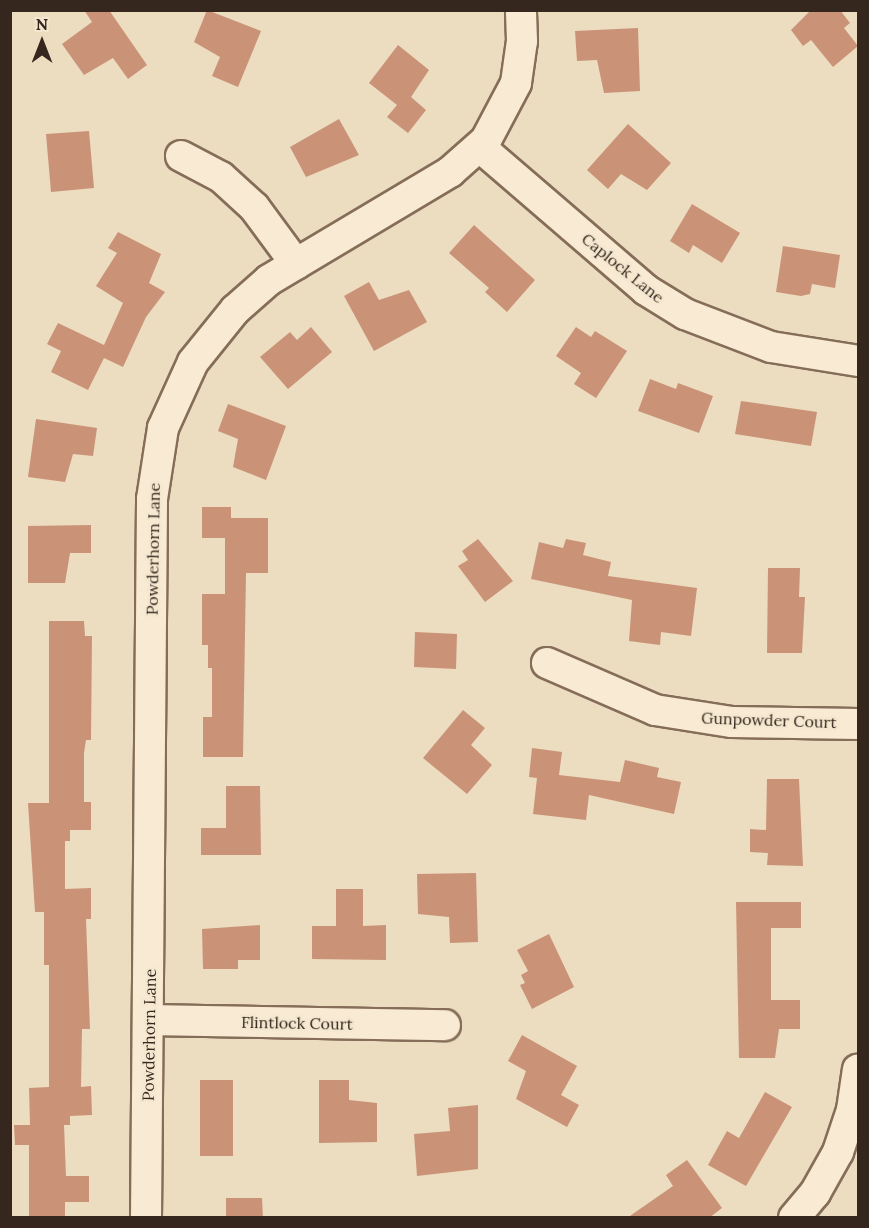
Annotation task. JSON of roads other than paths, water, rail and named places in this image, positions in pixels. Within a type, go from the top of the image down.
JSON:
[{"type":"street","name":"Powderhorn Lane","points":[[146,1218],[152,499],[158,452],[181,384],[212,335],[251,295],[296,264],[450,172],[480,147],[499,121],[516,83],[522,41],[521,10]]},
{"type":"street","name":"Caplock Lane","points":[[480,147],[646,290],[685,314],[771,346],[858,361]]},
{"type":"street","points":[[182,156],[221,177],[255,207],[296,264]]},
{"type":"street","name":"Gunpowder Court","points":[[547,663],[655,710],[732,722],[858,724]]},
{"type":"street","name":"Flintlock Court","points":[[149,1020],[445,1025]]},
{"type":"street","points":[[794,1218],[815,1193],[838,1152],[852,1110],[858,1069]]}]
